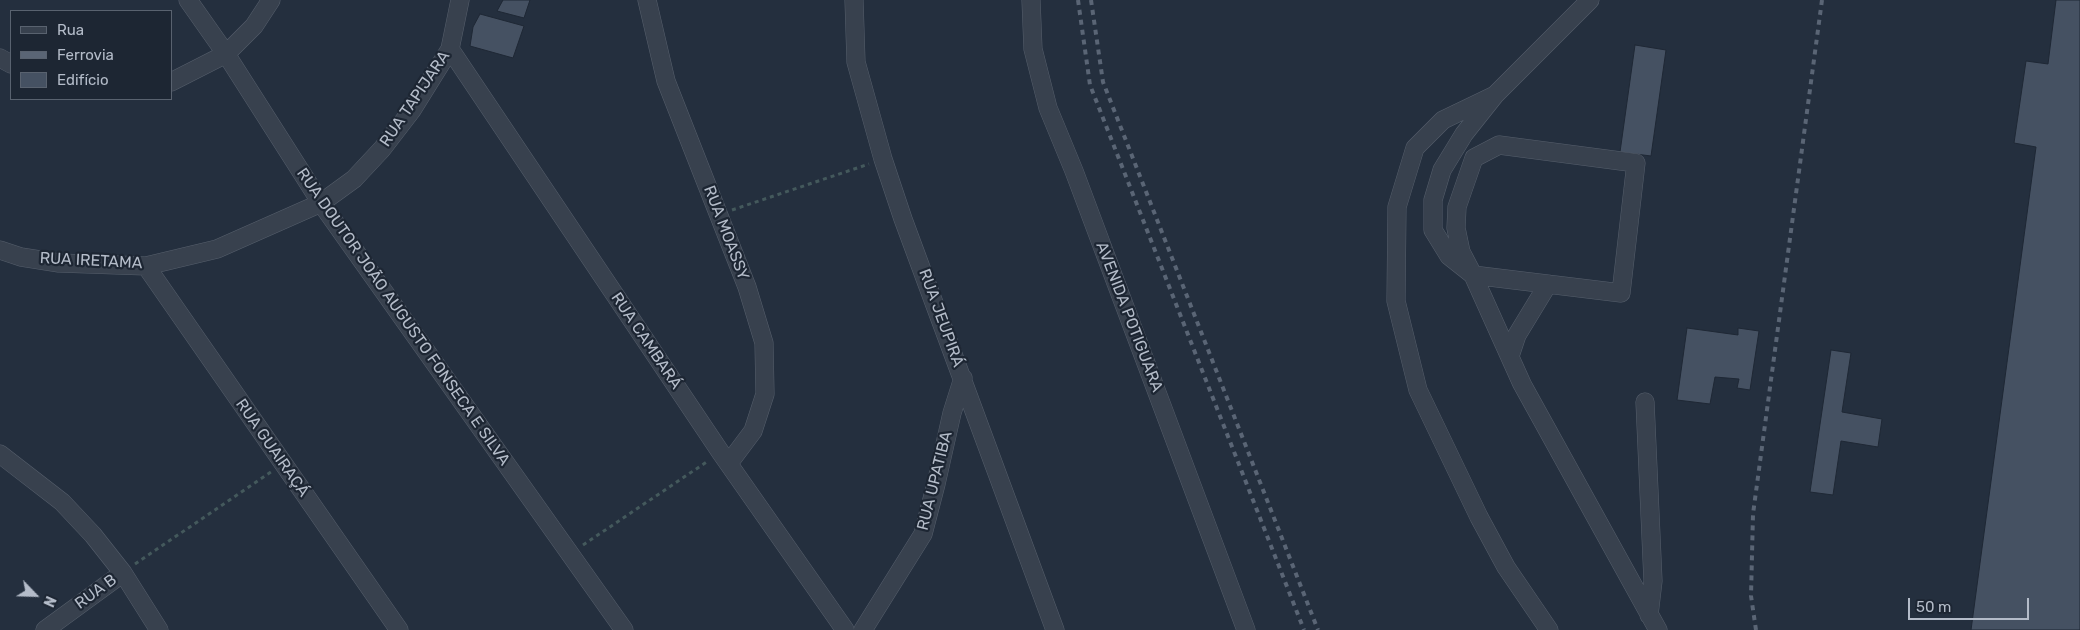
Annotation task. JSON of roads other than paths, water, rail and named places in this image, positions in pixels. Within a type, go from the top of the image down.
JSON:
[{"type":"street","name":"RUA DOUTOR JOÃO AUGUSTO FONSECA E SILVA","points":[[188,0],[226,54],[321,203],[624,630]]},
{"type":"street","points":[[172,81],[226,54],[254,26],[271,0]]},
{"type":"street","name":"RUA TAPIJARA","points":[[321,203],[354,179],[382,149],[412,110],[450,49],[460,0]]},
{"type":"street","name":"RUA MOASSY","points":[[647,0],[666,80],[747,287],[764,343],[765,394],[753,431],[725,458]]},
{"type":"street","name":"RUA JEUPIRÁ","points":[[854,0],[856,62],[883,159],[903,219],[1055,630]]},
{"type":"street","name":"AVENIDA POTIGUARA","points":[[1032,0],[1033,49],[1048,108],[1078,180],[1246,630]]},
{"type":"street","points":[[1590,0],[1496,95],[1464,134],[1442,170],[1433,200],[1433,230],[1449,256],[1473,275],[1621,293],[1636,162],[1499,145],[1474,158],[1457,207],[1456,228],[1461,252],[1473,275],[1527,392],[1654,622]]},
{"type":"street","name":"RUA CAMBARÁ","points":[[450,49],[725,458],[846,630]]},
{"type":"street","points":[[1496,95],[1443,120],[1415,148],[1397,206],[1396,301],[1418,390],[1506,567],[1549,630]]},
{"type":"street","name":"RUA IRETAMA","points":[[0,250],[59,263],[146,266],[217,249],[321,203]]},
{"type":"street","name":"RUA GUAIRAÇÁ","points":[[146,266],[399,630]]},
{"type":"street","points":[[1510,356],[1525,320],[1548,284]]},
{"type":"street","name":"RUA UPATIBA","points":[[863,630],[923,534],[952,413],[963,378]]},
{"type":"street","points":[[1645,402],[1654,622]]},
{"type":"street","points":[[0,454],[62,502],[93,534],[122,573],[159,630]]},
{"type":"street","name":"RUA B","points":[[44,630],[122,573]]},
{"type":"railway","points":[[1078,0],[1090,85],[1304,630]]},
{"type":"railway","points":[[1091,0],[1103,82],[1318,630]]},
{"type":"railway","points":[[1756,630],[1751,596],[1753,514],[1822,0]]}]
